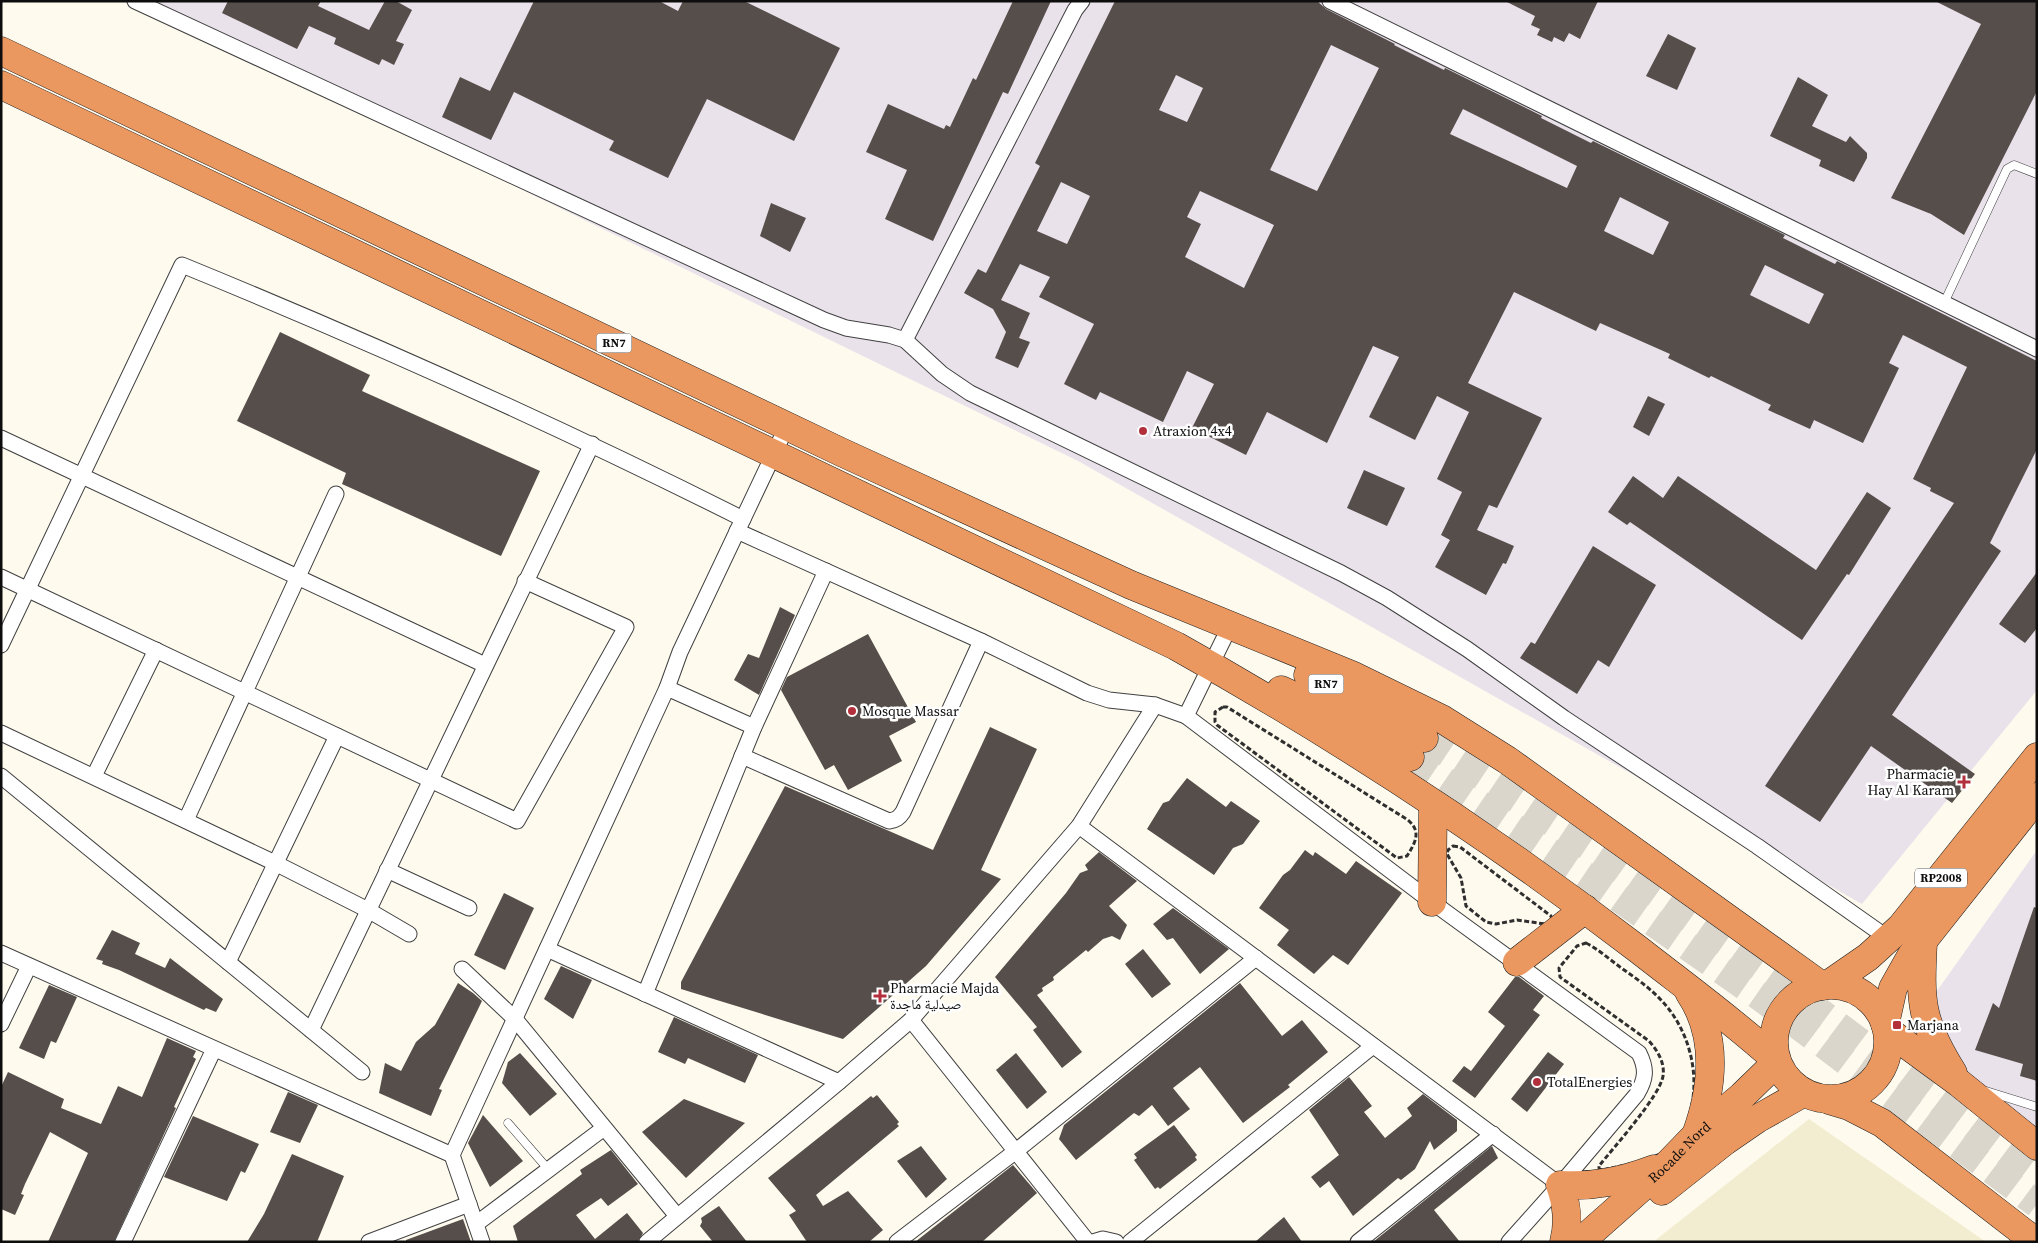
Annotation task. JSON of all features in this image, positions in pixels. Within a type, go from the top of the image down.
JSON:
[{"type":"highway","name":"RN7","points":[[1,51],[787,426],[1131,585],[1230,626],[1299,670],[1395,719],[1417,747],[1371,734],[1282,690],[1211,665],[1128,622],[1,85]]},
{"type":"highway","points":[[1230,626],[1354,676],[1442,719],[1476,739],[1826,985]]},
{"type":"highway","points":[[1211,665],[1282,706],[1433,804],[1585,909],[1745,1032],[1776,1060]]},
{"type":"highway","name":"RP2008","points":[[1826,985],[1855,967],[1889,938],[1920,905],[2037,757]]},
{"type":"highway","name":"RP2008","points":[[1886,1028],[1888,1006],[1893,988],[1911,956],[2037,797]]},
{"type":"highway","points":[[1432,902],[1433,804]]},
{"type":"highway","points":[[1517,962],[1585,909]]},
{"type":"highway","points":[[1923,942],[1921,988],[1925,1018],[1936,1046],[1959,1083]]},
{"type":"highway","points":[[1684,985],[1695,1001],[1703,1019],[1711,1055],[1711,1077],[1708,1097],[1696,1135]]},
{"type":"highway","points":[[1829,1100],[1856,1094],[1867,1086],[1877,1076],[1884,1064],[1887,1051],[1886,1028],[1879,1011],[1864,996],[1844,986],[1826,985],[1803,992],[1783,1010],[1777,1022],[1773,1035],[1776,1060],[1783,1074],[1803,1093],[1849,1106],[1882,1123],[2036,1242]]},
{"type":"highway","points":[[1886,1028],[1959,1083],[2037,1146]]},
{"type":"highway","name":"Rocade Nord","points":[[1580,1242],[1667,1164],[1696,1135],[1742,1096],[1776,1060]]},
{"type":"highway","name":"Rocade Nord","points":[[1602,1242],[1725,1141],[1757,1119],[1803,1093]]},
{"type":"highway","points":[[1564,1242],[1567,1210],[1560,1186],[1599,1185],[1620,1181],[1667,1164]]},
{"type":"street","points":[[135,1],[824,320],[852,330],[889,335],[905,340],[942,374],[970,393],[1326,565],[1412,613],[1623,758],[1757,846],[1889,938]]},
{"type":"street","points":[[1330,1],[2037,349]]},
{"type":"street","points":[[905,340],[1078,4]]},
{"type":"street","points":[[1,645],[182,265],[388,351],[592,444],[826,571],[981,641],[1087,693],[1109,700],[1155,705],[1186,716],[1432,902],[1517,962],[1634,1050],[1644,1063],[1646,1074],[1637,1094],[1560,1186],[1509,1242]]},
{"type":"street","points":[[482,1242],[452,1155],[667,688],[680,652],[787,426]]},
{"type":"street","points":[[1,438],[485,665]]},
{"type":"street","points":[[311,1030],[525,580],[592,444]]},
{"type":"street","points":[[186,820],[336,494]]},
{"type":"street","points":[[645,994],[754,727],[826,571]]},
{"type":"street","points":[[1,577],[518,821],[626,627],[525,580]]},
{"type":"street","points":[[1186,716],[1230,626]]},
{"type":"street","points":[[742,756],[889,821],[895,820],[903,812],[981,641]]},
{"type":"street","points":[[94,776],[156,650]]},
{"type":"street","points":[[667,688],[754,727]]},
{"type":"street","points":[[647,1242],[911,1020],[1080,826],[1155,705]]},
{"type":"street","points":[[1,733],[275,863],[368,910],[409,934]]},
{"type":"street","points":[[228,962],[337,736]]},
{"type":"street","points":[[1,776],[362,1072]]},
{"type":"street","points":[[1080,826],[1560,1186]]},
{"type":"street","points":[[388,870],[469,908]]},
{"type":"street","points":[[547,949],[839,1082]]},
{"type":"street","points":[[1,954],[452,1155]]},
{"type":"street","points":[[898,1242],[1016,1151],[1256,958]]},
{"type":"street","points":[[1,1024],[29,966]]},
{"type":"street","points":[[462,969],[515,1018],[677,1216]]},
{"type":"street","points":[[911,1020],[1088,1242]]},
{"type":"street","points":[[1130,1242],[1374,1046]]},
{"type":"street","points":[[123,1242],[214,1049]]},
{"type":"street","points":[[476,1224],[604,1128]]},
{"type":"street","points":[[1358,1242],[1493,1134]]},
{"type":"street","points":[[369,1242],[469,1204]]},
{"type":"street","points":[[1094,1242],[1103,1239],[1116,1242]]},
{"type":"lane","points":[[1944,303],[2007,169],[2014,165],[2037,174]]},
{"type":"lane","points":[[1959,1083],[2037,1107]]},
{"type":"lane","points":[[508,1124],[548,1169]]},
{"type":"path","points":[[1227,707],[1408,820],[1416,830],[1417,835],[1416,841],[1407,856],[1401,858],[1394,856],[1217,725],[1215,722],[1215,712],[1218,709],[1227,707]]},
{"type":"path","points":[[1453,846],[1460,847],[1551,916],[1552,921],[1545,924],[1517,920],[1496,924],[1486,922],[1466,906],[1461,878],[1455,865],[1448,857],[1448,850],[1453,846]]},
{"type":"shaded area","points":[[136,1],[2037,1],[2037,690],[1862,904],[1078,461]]},
{"type":"shaded area","points":[[2037,850],[2037,1147],[1955,1089],[1922,1012]]},
{"type":"shaded area","points":[[1809,1119],[1986,1242],[1653,1242]]},
{"type":"building","points":[[228,1],[321,1],[318,6],[369,30],[385,1],[396,1],[412,10],[396,41],[404,44],[394,65],[382,59],[379,65],[334,44],[336,38],[309,26],[297,49],[222,13]]},
{"type":"building","points":[[534,1],[659,1],[678,11],[683,1],[744,1],[840,48],[794,141],[707,99],[668,178],[609,150],[614,141],[514,92],[491,140],[442,117],[460,77],[490,91]]},
{"type":"building","points":[[1013,1],[1051,1],[1008,94],[1003,92],[933,241],[885,219],[907,170],[866,152],[888,104],[944,129],[946,125],[950,127],[973,78],[976,80]]},
{"type":"building","points":[[1115,1],[1317,1],[1326,9],[1444,70],[1445,68],[1542,116],[1541,118],[1591,143],[1593,141],[1785,235],[1783,238],[1835,264],[1837,261],[2037,361],[2037,449],[1990,543],[2001,551],[1892,715],[1975,774],[1952,803],[1871,746],[1820,822],[1765,786],[1954,503],[1930,491],[1931,488],[1913,479],[1967,367],[1903,335],[1889,363],[1899,368],[1863,443],[1814,420],[1810,429],[1768,410],[1771,405],[1668,358],[1670,354],[1600,323],[1596,331],[1514,292],[1468,383],[1542,418],[1497,508],[1489,505],[1477,530],[1514,546],[1506,564],[1503,563],[1486,595],[1435,567],[1450,540],[1441,535],[1462,492],[1437,479],[1469,412],[1437,396],[1415,440],[1369,417],[1399,357],[1373,346],[1327,443],[1267,412],[1246,455],[1192,428],[1214,384],[1187,371],[1163,422],[1100,392],[1096,400],[1064,384],[1094,324],[1039,297],[1050,277],[1020,264],[1001,300],[1030,313],[1019,338],[1030,342],[1018,368],[995,358],[1006,332],[993,309],[964,293],[978,269],[986,273],[1040,166],[1035,163]],"holes":[[[1331,45],[1379,68],[1317,191],[1270,170]],[[1176,75],[1203,88],[1187,122],[1159,110]],[[1463,109],[1577,166],[1567,188],[1450,134]],[[1061,182],[1090,196],[1067,244],[1037,231]],[[1200,191],[1274,225],[1244,288],[1185,257],[1201,224],[1187,217]],[[1620,197],[1669,222],[1653,255],[1604,231]],[[1765,265],[1824,294],[1809,324],[1750,295]]]},
{"type":"building","points":[[1505,1],[1598,1],[1580,39],[1569,33],[1564,42],[1554,37],[1552,42],[1537,35],[1540,29],[1531,25],[1535,16]]},
{"type":"building","points":[[1935,1],[2037,1],[2037,91],[1964,235],[1931,214],[1891,198],[1981,24]]},
{"type":"building","points":[[1668,34],[1696,48],[1677,90],[1646,76]]},
{"type":"building","points":[[1798,77],[1828,95],[1812,126],[1846,142],[1850,136],[1867,153],[1867,158],[1854,182],[1819,166],[1821,160],[1770,136]]},
{"type":"building","points":[[771,203],[806,218],[790,252],[760,236]]},
{"type":"building","points":[[280,332],[370,375],[362,391],[540,471],[501,556],[342,484],[346,473],[237,421]]},
{"type":"building","points":[[1648,396],[1665,404],[1649,436],[1633,427]]},
{"type":"building","points":[[1364,470],[1405,488],[1387,526],[1347,508]]},
{"type":"building","points":[[1633,476],[1663,498],[1678,476],[1816,570],[1867,492],[1891,508],[1849,575],[1847,574],[1802,640],[1630,522],[1627,525],[1608,512]]},
{"type":"building","points":[[1593,546],[1656,585],[1609,667],[1598,660],[1577,694],[1520,658],[1531,642],[1535,644]]},
{"type":"building","points":[[2037,572],[2037,628],[2025,643],[1999,624]]},
{"type":"building","points":[[780,607],[795,615],[759,695],[734,680],[748,654],[759,658]]},
{"type":"building","name":"Mosque Massar","points":[[868,634],[916,722],[889,736],[902,761],[848,790],[834,765],[825,770],[781,690],[787,677]]},
{"type":"building","points":[[990,727],[1037,749],[981,870],[1001,879],[926,966],[843,1039],[681,989],[681,982],[785,786],[933,850]]},
{"type":"building","points":[[1187,778],[1226,807],[1231,801],[1260,821],[1243,844],[1233,848],[1214,875],[1147,829],[1163,803],[1169,801]]},
{"type":"building","points":[[1305,850],[1313,856],[1315,852],[1346,874],[1356,861],[1402,893],[1348,965],[1333,955],[1314,974],[1277,945],[1289,930],[1259,908],[1283,875],[1290,870]]},
{"type":"building","points":[[1099,852],[1137,881],[1109,906],[1127,925],[1120,940],[1112,936],[1103,939],[1088,952],[1086,950],[1053,977],[1054,980],[1042,988],[1043,991],[1037,995],[1082,1052],[1062,1068],[1033,1030],[1037,1027],[995,977],[1066,893],[1080,873],[1088,870],[1085,865]]},
{"type":"building","points":[[504,893],[534,908],[505,970],[474,955]]},
{"type":"building","points":[[2034,907],[2037,908],[2037,1081],[2020,1076],[2023,1064],[1975,1050],[1993,1003],[1999,1008]]},
{"type":"building","points":[[1173,908],[1229,949],[1200,974],[1173,938],[1167,940],[1153,924]]},
{"type":"building","points":[[112,930],[140,943],[135,954],[165,968],[170,958],[223,999],[216,1012],[206,1008],[204,1010],[119,970],[102,964],[103,961],[96,959]]},
{"type":"building","points":[[1143,949],[1171,984],[1152,998],[1125,964]]},
{"type":"building","points":[[561,966],[592,980],[573,1019],[544,999]]},
{"type":"building","points":[[1515,977],[1519,977],[1544,996],[1533,1010],[1540,1015],[1475,1098],[1452,1081],[1464,1066],[1471,1071],[1505,1026],[1488,1012]]},
{"type":"building","points":[[458,983],[482,1001],[439,1089],[442,1090],[431,1116],[379,1093],[385,1063],[401,1071],[416,1042],[435,1025]]},
{"type":"building","points":[[1240,983],[1282,1036],[1302,1020],[1328,1052],[1288,1085],[1290,1087],[1243,1123],[1200,1067],[1173,1088],[1190,1109],[1168,1126],[1152,1105],[1139,1116],[1134,1113],[1076,1160],[1059,1139],[1064,1125]]},
{"type":"building","points":[[49,985],[77,997],[56,1043],[51,1041],[44,1059],[19,1048]]},
{"type":"building","points":[[674,1017],[758,1055],[745,1083],[688,1058],[685,1064],[658,1052]]},
{"type":"building","points":[[167,1038],[196,1051],[193,1057],[196,1059],[174,1107],[176,1108],[114,1242],[48,1242],[88,1153],[50,1132],[25,1184],[21,1194],[24,1195],[15,1215],[1,1209],[1,1087],[8,1072],[64,1099],[61,1108],[101,1124],[118,1086],[142,1097]]},
{"type":"building","name":"TotalEnergies","points":[[1548,1052],[1564,1064],[1527,1112],[1511,1099]]},
{"type":"building","points":[[520,1053],[557,1094],[530,1116],[502,1083],[508,1062]]},
{"type":"building","points":[[1016,1053],[1047,1092],[1027,1109],[996,1070]]},
{"type":"building","points":[[1349,1077],[1372,1106],[1364,1112],[1385,1138],[1412,1116],[1407,1108],[1423,1094],[1457,1120],[1457,1131],[1434,1150],[1430,1141],[1415,1169],[1401,1180],[1398,1178],[1353,1216],[1329,1181],[1320,1188],[1311,1177],[1339,1155],[1309,1110]]},
{"type":"building","points":[[288,1092],[318,1105],[300,1143],[270,1132]]},
{"type":"building","points":[[877,1095],[899,1122],[897,1124],[899,1126],[816,1195],[823,1206],[848,1191],[883,1230],[869,1242],[807,1242],[789,1215],[796,1211],[768,1178],[871,1096],[873,1098]]},
{"type":"building","points":[[684,1099],[745,1123],[686,1178],[642,1132]]},
{"type":"building","points":[[483,1115],[523,1161],[490,1187],[468,1143]]},
{"type":"building","points":[[193,1116],[259,1144],[245,1173],[241,1171],[227,1201],[164,1177]]},
{"type":"building","points":[[1174,1125],[1197,1155],[1195,1157],[1197,1160],[1160,1189],[1158,1187],[1155,1189],[1134,1160],[1137,1158],[1134,1154]]},
{"type":"building","points":[[921,1146],[947,1179],[926,1198],[897,1161]]},
{"type":"building","points":[[1492,1146],[1498,1158],[1434,1210],[1460,1242],[1373,1242]]},
{"type":"building","points":[[611,1150],[638,1184],[608,1206],[601,1198],[576,1215],[595,1239],[627,1213],[643,1233],[638,1242],[518,1242],[513,1226],[582,1174],[580,1170]]},
{"type":"building","points":[[292,1154],[344,1176],[317,1242],[247,1242],[264,1214]]},
{"type":"building","points":[[1013,1165],[1037,1193],[982,1242],[915,1242]]},
{"type":"building","points":[[719,1206],[747,1242],[713,1242],[700,1226],[701,1218]]},
{"type":"building","points":[[1284,1217],[1302,1242],[1255,1242]]},
{"type":"building","points":[[463,1219],[471,1242],[406,1242],[406,1240]]},
{"type":"tunnel","points":[[1424,738],[1614,864],[1776,979],[2037,1175]]},
{"type":"tunnel","points":[[1410,757],[1598,884],[1760,997],[2037,1204]]},
{"type":"place","name":"Atraxion 4x4","points":[[1143,431]]},
{"type":"place","name":"Mosque Massar","points":[[852,711]]},
{"type":"place","name":"Pharmacie Hay Al Karam","points":[[1964,782]]},
{"type":"place","name":"Pharmacie Majda صيدلية ماجدة","points":[[880,996]]},
{"type":"place","name":"Marjana","points":[[1897,1025]]},
{"type":"place","name":"TotalEnergies","points":[[1537,1082]]}]
